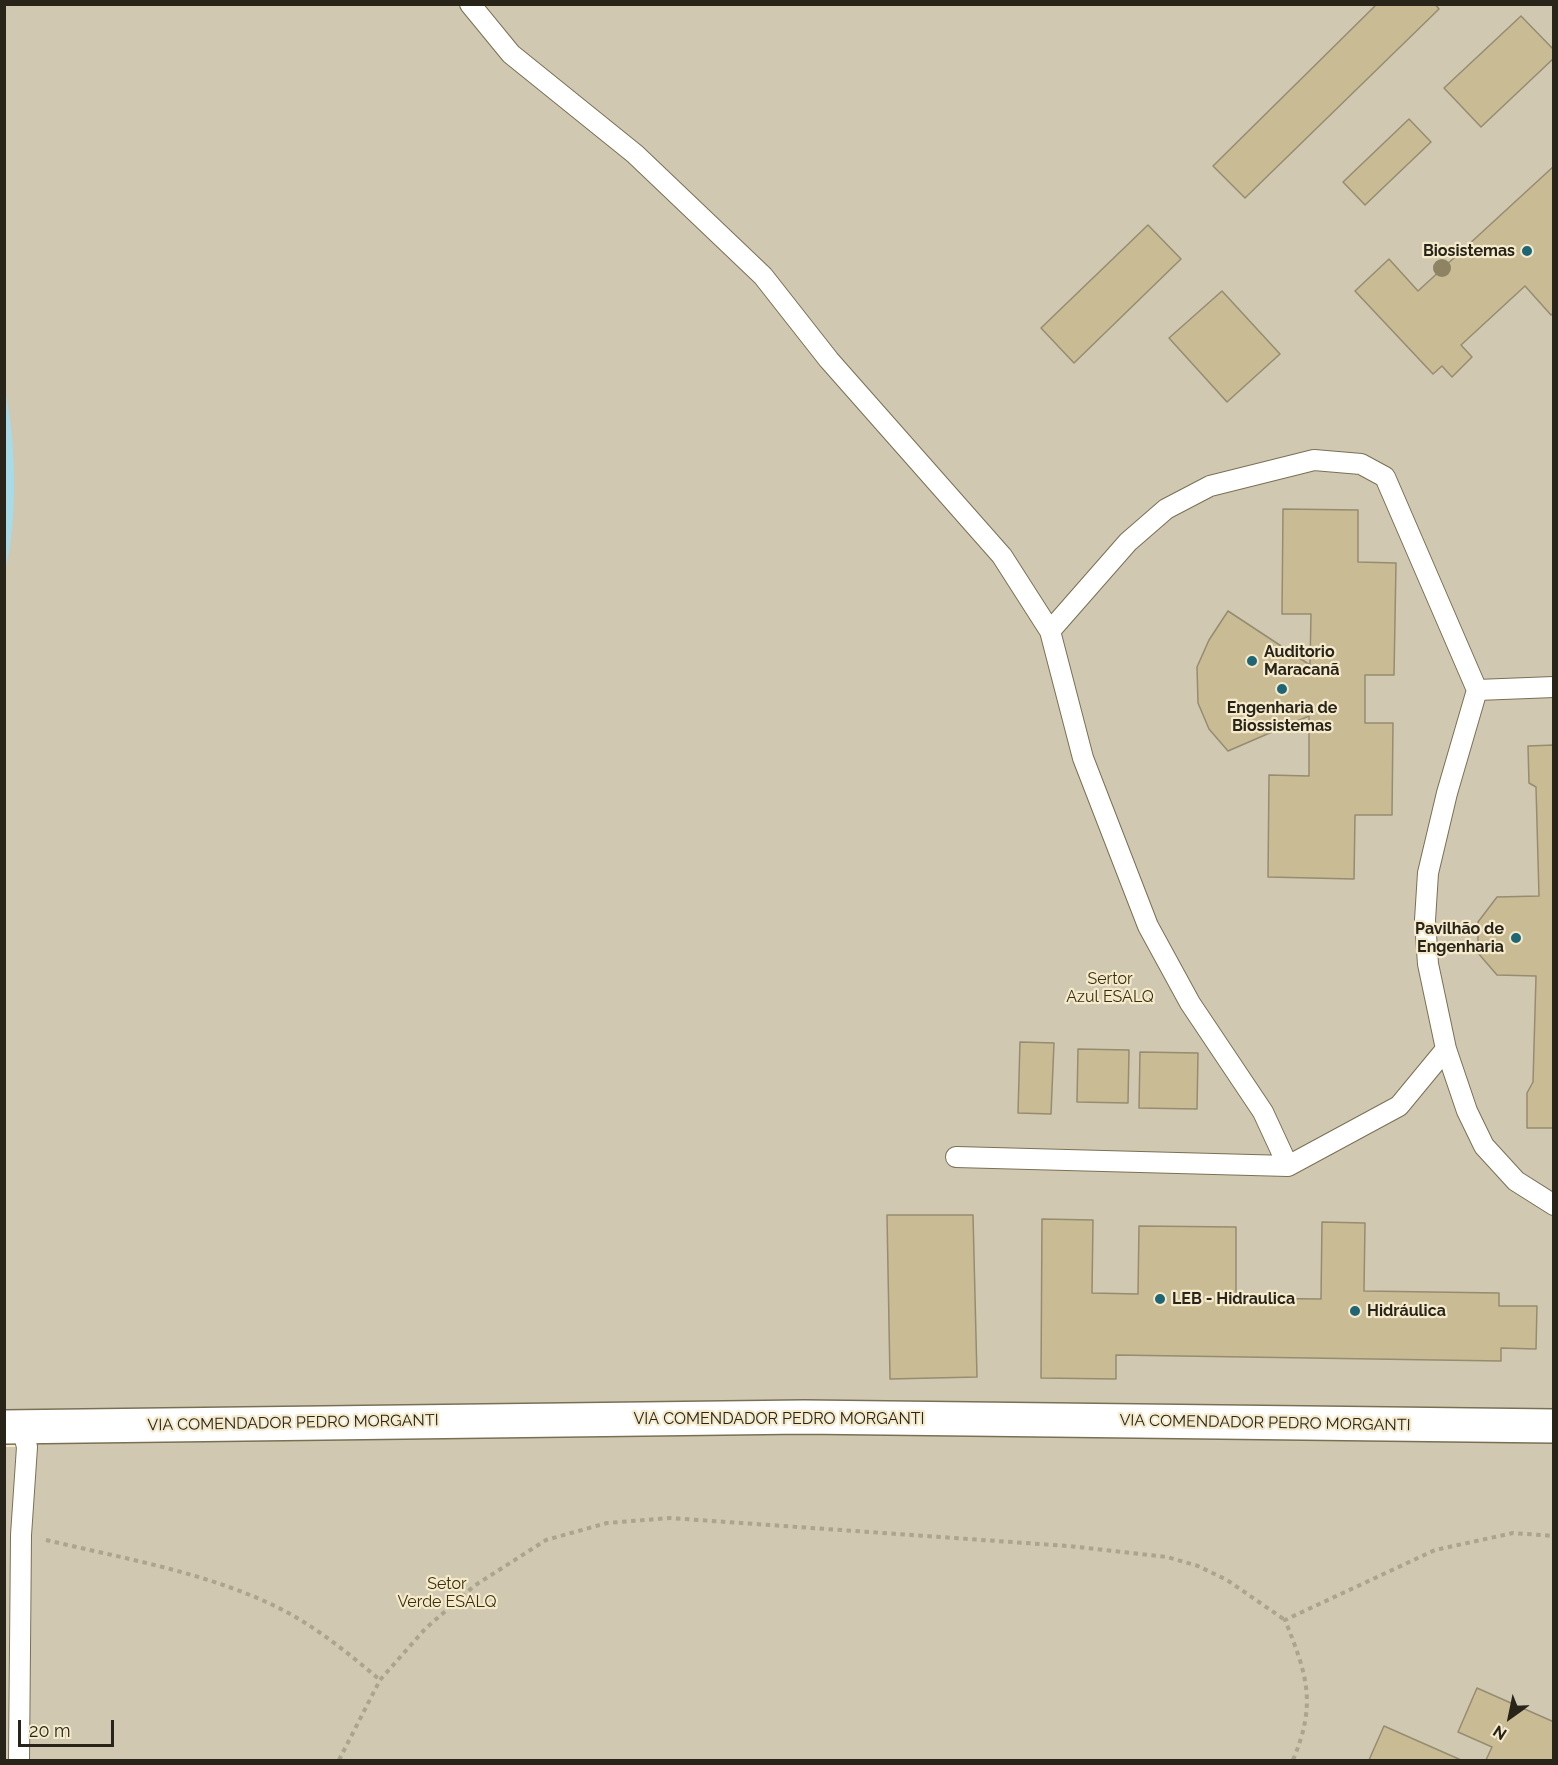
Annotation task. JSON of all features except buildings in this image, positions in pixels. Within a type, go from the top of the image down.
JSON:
[{"type":"street","name":"VIA COMENDADOR PEDRO MORGANTI","points":[[13,1427],[804,1417],[1554,1426]]},
{"type":"lane","points":[[470,4],[511,54],[635,154],[763,276],[829,360],[1002,556],[1050,631],[1083,759],[1148,926],[1190,1003],[1263,1112],[1288,1166]]},
{"type":"lane","points":[[1050,631],[1128,542],[1166,509],[1210,486],[1262,471],[1314,460],[1361,464],[1385,477],[1477,690],[1428,873],[1425,920],[1428,964],[1446,1049],[1467,1111],[1484,1146],[1516,1181],[1554,1205]]},
{"type":"lane","points":[[1477,690],[1554,687]]},
{"type":"lane","points":[[956,1157],[1288,1166],[1399,1106],[1446,1049]]},
{"type":"lane","points":[[13,1427],[27,1447],[21,1535],[19,1761]]},
{"type":"path","points":[[339,1761],[380,1680],[425,1629],[474,1586],[546,1540],[607,1523],[670,1518],[1068,1546],[1167,1557],[1198,1566],[1227,1580],[1285,1620],[1304,1669],[1307,1694],[1306,1718],[1293,1761]]},
{"type":"path","points":[[1285,1620],[1435,1550],[1513,1533],[1554,1536]]},
{"type":"path","points":[[21,1535],[173,1569],[275,1606],[334,1641],[380,1680]]},
{"type":"green space","points":[[5,5],[1553,5],[1553,1760],[5,1760],[5,1447],[26,1447],[5,1427]]},
{"type":"water","points":[[5,390],[13,456],[14,504],[5,570]]},
{"type":"place","name":"Biosistemas","points":[[1527,251]]},
{"type":"place","name":"Auditorio Maracanã","points":[[1252,661]]},
{"type":"place","name":"Engenharia de Biossistemas","points":[[1282,689]]},
{"type":"place","name":"Pavilhão de Engenharia","points":[[1516,938]]},
{"type":"place","name":"LEB - Hidraulica","points":[[1160,1299]]},
{"type":"place","name":"Hidráulica","points":[[1355,1311]]},
{"type":"park label","name":"Sertor Azul ESALQ","points":[[1110,988]]},
{"type":"park label","name":"Setor Verde ESALQ","points":[[447,1593]]}]
